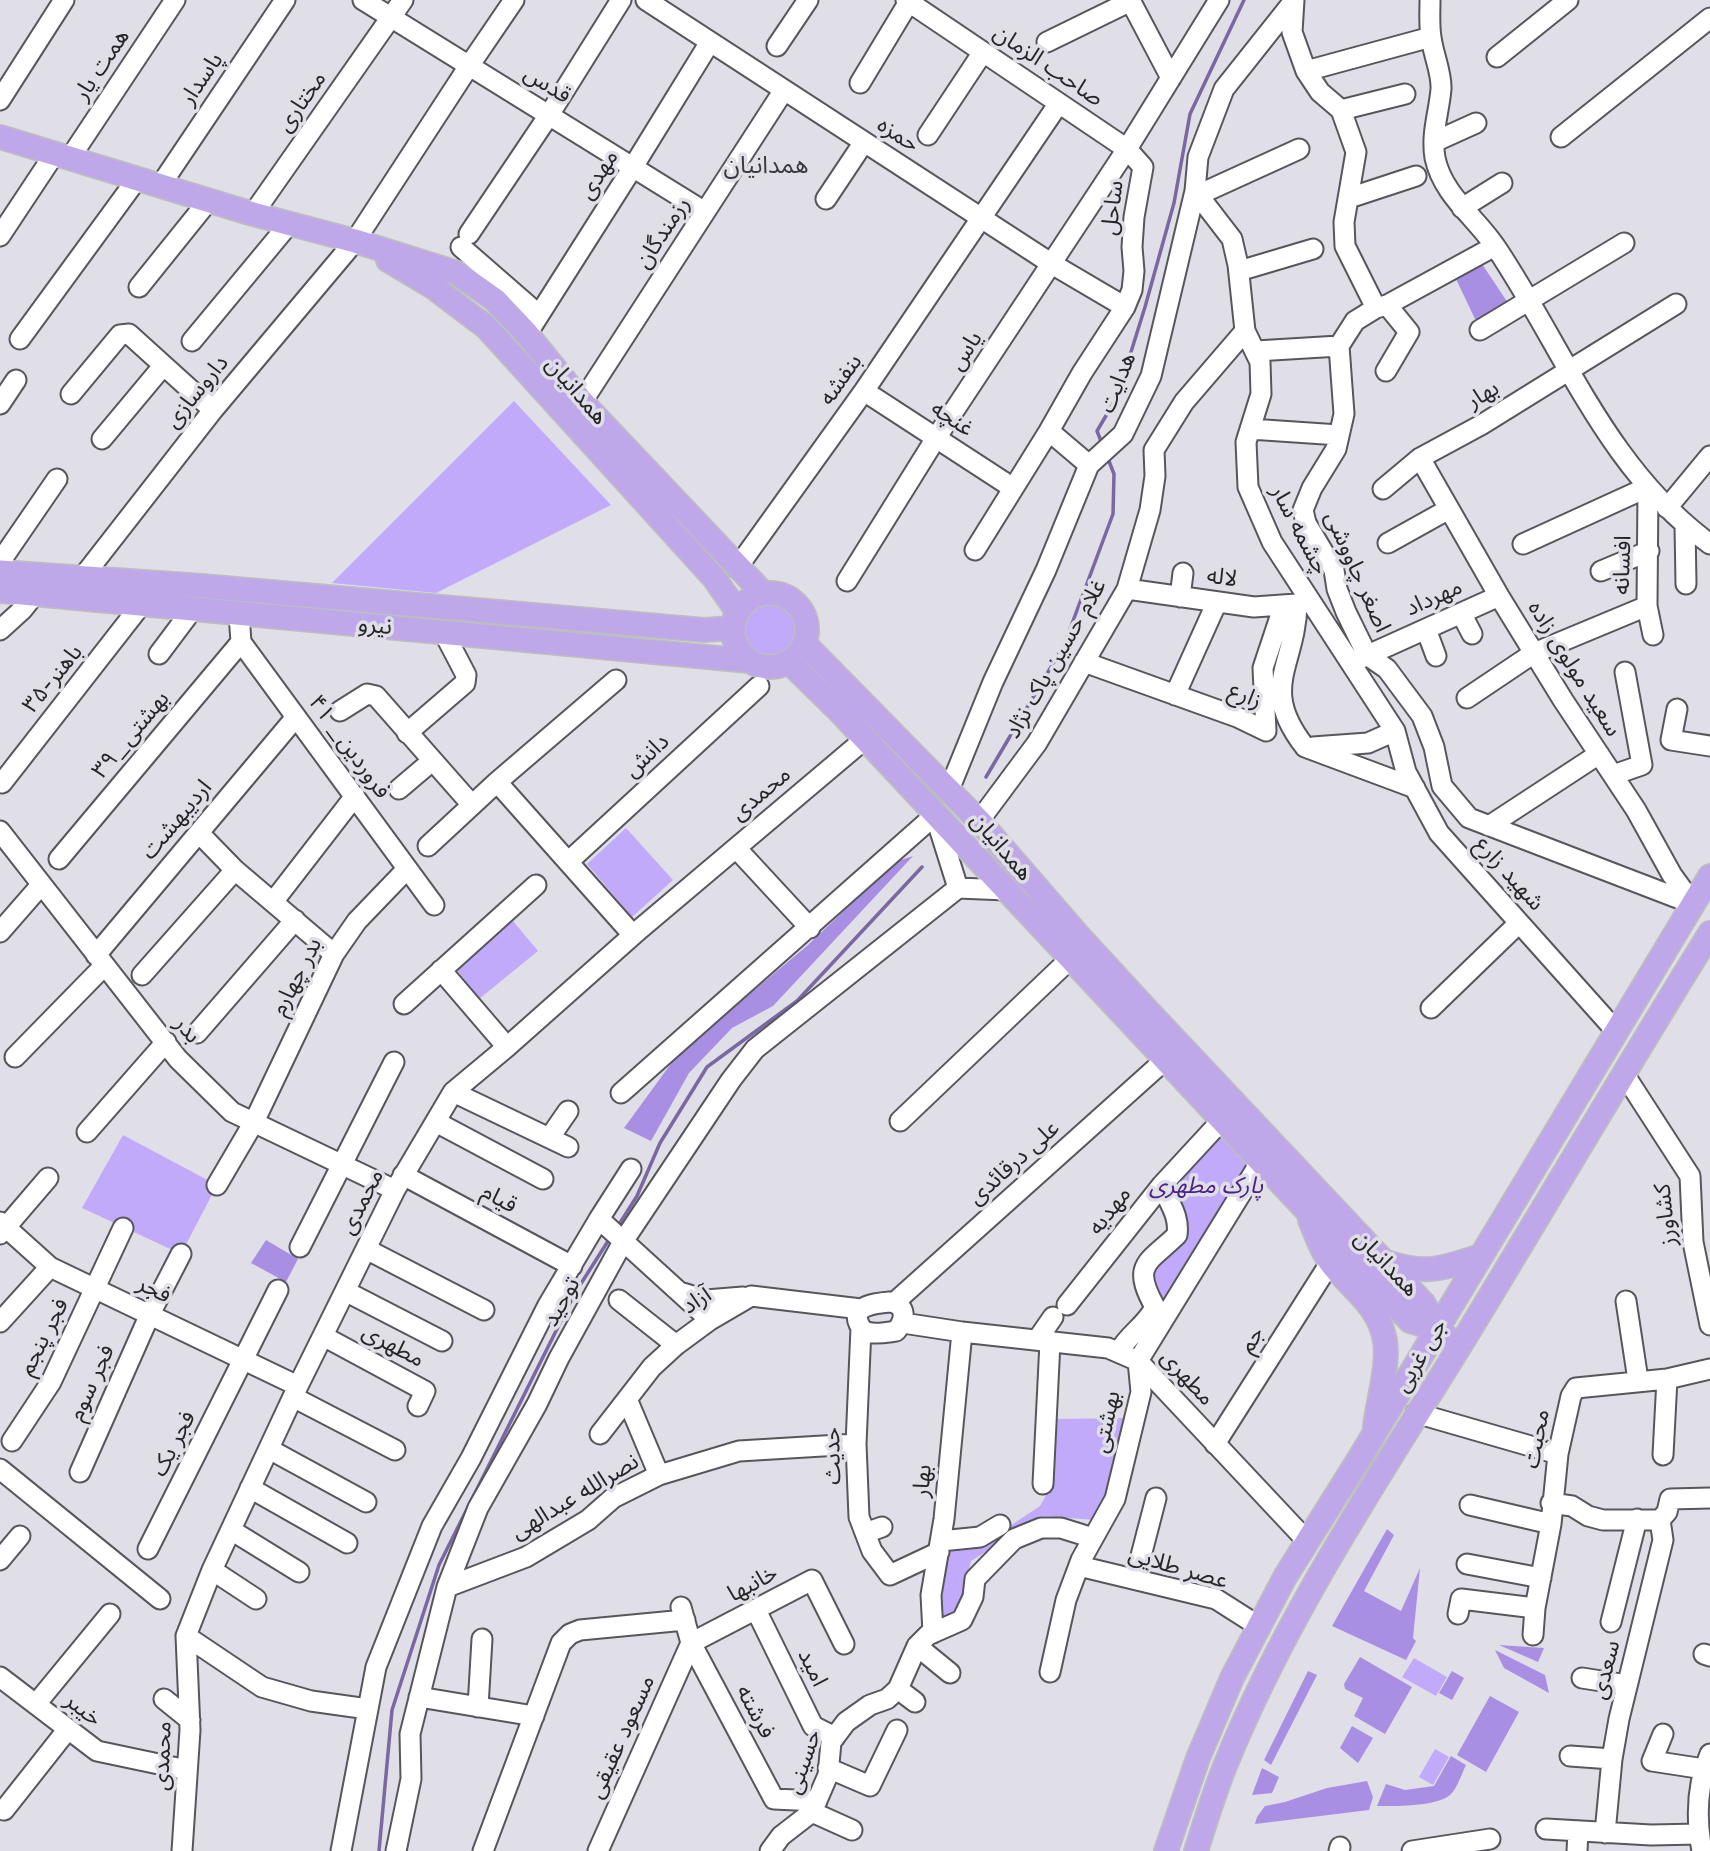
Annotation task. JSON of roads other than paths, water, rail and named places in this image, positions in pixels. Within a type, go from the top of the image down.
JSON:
[{"type":"main road","name":"همدانیان","points":[[0,137],[457,273],[533,324],[582,401],[763,593]]},
{"type":"main road","name":"همدانیان","points":[[355,241],[433,287],[486,327],[714,578],[735,619]]},
{"type":"main road","name":"نیرو","points":[[0,572],[141,605],[750,661]]},
{"type":"main road","name":"نیرو","points":[[0,591],[34,595],[80,589],[202,586],[704,630],[735,619]]},
{"type":"main road","points":[[763,593],[785,595],[802,610],[807,632],[805,644],[798,654],[789,662],[769,667],[750,661],[740,652],[734,641],[735,619],[753,596],[763,593]]},
{"type":"main road","points":[[700,655],[704,630]]},
{"type":"main road","name":"همدانیان","points":[[805,644],[979,821],[1085,943],[1145,1024],[1165,1060],[1192,1074],[1222,1120],[1410,1321],[1437,1329]]},
{"type":"main road","name":"همدانیان","points":[[789,662],[865,738],[931,819],[1006,890],[1070,959],[1145,1024],[1192,1074],[1386,1262],[1424,1304],[1437,1329]]},
{"type":"main road","name":"جی غربی","points":[[1166,1851],[1198,1758],[1231,1678],[1284,1577],[1374,1434],[1710,876]]},
{"type":"main road","name":"جی غربی","points":[[1196,1851],[1224,1767],[1258,1692],[1316,1582],[1416,1413],[1710,935]]},
{"type":"main road","points":[[1303,1204],[1330,1262],[1366,1298],[1380,1320],[1386,1343],[1386,1359],[1374,1434]]},
{"type":"main road","points":[[1386,1262],[1408,1269],[1429,1271],[1480,1256]]},
{"type":"main road","points":[[1437,1329],[1459,1347]]},
{"type":"street","points":[[0,100],[64,0]]},
{"type":"street","name":"همت یار","points":[[0,236],[63,155],[175,0]]},
{"type":"street","name":"پاسدار","points":[[160,186],[285,0]]},
{"type":"street","name":"قدس","points":[[363,0],[705,212]]},
{"type":"street","name":"مختاری","points":[[253,214],[403,0]]},
{"type":"street","name":"داروسازی","points":[[80,589],[213,410],[355,241],[514,0]]},
{"type":"street","points":[[533,324],[465,241],[621,0]]},
{"type":"street","name":"حمزه","points":[[646,0],[980,218],[1125,307]]},
{"type":"street","points":[[777,46],[808,0]]},
{"type":"street","points":[[1047,42],[1130,0],[1171,78]]},
{"type":"street","name":"ساحل","points":[[975,550],[1125,307],[1132,290],[1133,217],[1143,167],[1127,149],[1219,0]]},
{"type":"street","points":[[1430,0],[1431,37],[1441,87],[1433,127],[1435,159],[1448,191],[1495,246],[1615,446],[1667,508],[1710,544]]},
{"type":"street","points":[[1497,57],[1568,0]]},
{"type":"street","points":[[1704,0],[1710,6]]},
{"type":"street","points":[[860,83],[909,1]]},
{"type":"street","name":"صاحب الزمان","points":[[909,1],[1127,149]]},
{"type":"street","points":[[1294,1],[1292,32],[1306,71],[1320,92],[1341,110],[1356,152],[1344,222],[1345,246],[1382,307],[1409,332],[1386,371]]},
{"type":"street","name":"هدایت","points":[[949,790],[993,682],[1046,570],[1091,464],[1118,438],[1151,376],[1197,193],[1198,157],[1224,89],[1294,1]]},
{"type":"street","points":[[1561,137],[1710,18]]},
{"type":"street","points":[[1306,71],[1431,37]]},
{"type":"street","name":"مهدی","points":[[533,324],[710,42]]},
{"type":"street","points":[[928,135],[983,52]]},
{"type":"street","name":"رزمندگان","points":[[582,401],[784,90]]},
{"type":"street","points":[[1341,110],[1405,94]]},
{"type":"street","name":"بنفشه","points":[[737,568],[864,391],[1059,103]]},
{"type":"street","points":[[1434,142],[1476,123]]},
{"type":"street","points":[[826,199],[864,142]]},
{"type":"street","name":"یاس","points":[[847,581],[936,438],[1127,149]]},
{"type":"street","points":[[1118,438],[1140,437],[1154,450],[1184,402],[1245,331],[1239,271],[1231,239],[1197,193],[1299,149]]},
{"type":"street","points":[[1349,198],[1416,176]]},
{"type":"street","points":[[20,339],[137,179]]},
{"type":"street","points":[[1462,208],[1502,183]]},
{"type":"street","points":[[139,286],[209,201]]},
{"type":"street","points":[[192,341],[289,224]]},
{"type":"street","points":[[1480,330],[1624,243]]},
{"type":"street","points":[[1256,351],[1339,346],[1356,321],[1495,246]]},
{"type":"street","points":[[1239,271],[1313,249]]},
{"type":"street","points":[[1570,371],[1676,304]]},
{"type":"street","name":"چشمه سار","points":[[1245,331],[1260,362],[1261,394],[1246,442],[1248,487],[1297,604],[1359,659],[1395,731]]},
{"type":"street","points":[[71,394],[124,333],[130,334],[213,410]]},
{"type":"street","name":"اصغر چاووشی","points":[[1339,346],[1344,414],[1336,449],[1312,488],[1303,510],[1306,523],[1334,570],[1337,589],[1359,659],[1387,670],[1422,716],[1434,747],[1442,786],[1469,818],[1693,904]]},
{"type":"street","points":[[102,439],[163,366]]},
{"type":"street","name":"بهار","points":[[1382,489],[1420,457],[1481,425],[1570,371]]},
{"type":"street","points":[[0,404],[16,380]]},
{"type":"street","name":"غنچه","points":[[864,391],[1013,488]]},
{"type":"street","points":[[1250,429],[1339,435]]},
{"type":"street","points":[[1049,431],[1091,464]]},
{"type":"street","name":"غلام حسین پاک نژاد","points":[[979,821],[1037,743],[1127,589],[1150,510],[1154,450]]},
{"type":"street","points":[[1667,508],[1710,456]]},
{"type":"street","name":"سعید مولوی زاده","points":[[1420,457],[1499,596],[1693,904]]},
{"type":"street","points":[[0,562],[57,480]]},
{"type":"street","points":[[1524,544],[1648,487]]},
{"type":"street","name":"افسانه","points":[[1467,698],[1534,653],[1647,606],[1648,487]]},
{"type":"street","points":[[1388,544],[1449,509]]},
{"type":"street","points":[[1685,525],[1686,584]]},
{"type":"street","points":[[1601,571],[1649,551]]},
{"type":"street","points":[[1180,597],[1183,573]]},
{"type":"street","name":"لاله","points":[[1127,589],[1254,607],[1297,604]]},
{"type":"street","points":[[0,630],[34,595]]},
{"type":"street","name":"مهرداد","points":[[1359,659],[1499,596]]},
{"type":"street","points":[[1175,695],[1217,602]]},
{"type":"street","points":[[1297,604],[1297,629],[1280,688],[1285,712],[1295,734],[1305,747],[1415,788]]},
{"type":"street","name":"زارع","points":[[1084,662],[1266,731],[1263,668],[1297,604]]},
{"type":"street","name":"۳۵-باهنر","points":[[2,783],[141,605]]},
{"type":"street","points":[[1647,606],[1653,635]]},
{"type":"street","points":[[159,654],[192,610]]},
{"type":"street","points":[[1461,613],[1472,634]]},
{"type":"street","points":[[239,614],[241,642]]},
{"type":"street","points":[[1426,629],[1436,656]]},
{"type":"street","points":[[407,733],[465,683],[466,675],[444,632]]},
{"type":"street","name":"۴۱ _فروردین","points":[[241,642],[434,905]]},
{"type":"street","name":"۳۹_بهشتی","points":[[59,859],[241,642]]},
{"type":"street","points":[[1613,775],[1642,765],[1625,673]]},
{"type":"street","points":[[428,846],[497,782],[616,680]]},
{"type":"street","name":"دانش","points":[[568,862],[759,686]]},
{"type":"street","points":[[340,711],[371,694],[376,696],[472,805]]},
{"type":"street","points":[[1677,709],[1671,740],[1710,746]]},
{"type":"street","name":"اردیبهشت","points":[[15,1057],[100,960],[199,833],[296,717]]},
{"type":"street","points":[[1305,747],[1368,743],[1395,731]]},
{"type":"street","name":"شهید زارع","points":[[1395,731],[1406,772],[1440,833],[1616,1031]]},
{"type":"street","name":"محمدی","points":[[183,1851],[190,1720],[186,1636],[212,1570],[295,1392],[399,1183],[453,1092],[508,1047],[633,934],[865,738]]},
{"type":"street","points":[[1489,826],[1599,754]]},
{"type":"street","points":[[400,789],[432,761]]},
{"type":"street","points":[[497,782],[633,934]]},
{"type":"street","points":[[274,902],[355,796]]},
{"type":"street","points":[[621,1093],[931,819],[958,888],[1006,890]]},
{"type":"street","name":"بدر","points":[[0,831],[178,1059],[232,1112],[342,1165],[399,1183]]},
{"type":"street","points":[[199,833],[234,870],[334,954]]},
{"type":"street","points":[[736,848],[810,928]]},
{"type":"street","name":"بدر چهارم","points":[[217,1185],[254,1122],[334,954],[357,921],[407,869]]},
{"type":"street","points":[[142,975],[234,870]]},
{"type":"street","points":[[0,932],[41,885]]},
{"type":"street","points":[[404,1003],[536,885]]},
{"type":"street","name":"توحید","points":[[396,1851],[411,1779],[410,1734],[447,1587],[478,1508],[537,1404],[559,1358],[611,1230],[755,1049],[958,888]]},
{"type":"street","points":[[197,1033],[295,920]]},
{"type":"street","points":[[1431,1008],[1519,923]]},
{"type":"street","points":[[900,1121],[1070,959]]},
{"type":"street","points":[[441,970],[508,1047]]},
{"type":"street","points":[[87,1132],[166,1042]]},
{"type":"street","name":"علی درقائدی","points":[[895,1302],[1165,1060]]},
{"type":"street","points":[[300,1247],[394,1062]]},
{"type":"street","name":"کشاورز","points":[[1623,1074],[1690,1176],[1693,1242],[1709,1316]]},
{"type":"street","points":[[453,1092],[568,1147]]},
{"type":"street","points":[[550,1137],[568,1111]]},
{"type":"street","name":"مهدیه","points":[[1043,1341],[1060,1311],[1162,1185],[1222,1120]]},
{"type":"street","points":[[436,1122],[542,1179]]},
{"type":"street","points":[[1138,1361],[1261,1161]]},
{"type":"street","points":[[341,1851],[376,1667],[432,1525],[471,1458],[548,1306],[572,1266],[611,1230],[631,1169]]},
{"type":"street","points":[[1690,1176],[1710,1187]]},
{"type":"street","points":[[2,1228],[48,1178]]},
{"type":"street","name":"قیام","points":[[399,1183],[572,1266]]},
{"type":"street","points":[[1119,1352],[1125,1340],[1143,1326],[1155,1307],[1149,1297],[1143,1271],[1149,1258],[1177,1235],[1176,1214],[1162,1185]]},
{"type":"street","name":"فجر","points":[[2,1228],[50,1267],[244,1361],[395,1450]]},
{"type":"street","name":"فجر پنجم","points":[[12,1441],[51,1382],[123,1228]]},
{"type":"street","points":[[611,1230],[710,1320]]},
{"type":"street","points":[[366,1249],[484,1310]]},
{"type":"street","name":"فجر سوم","points":[[80,1472],[150,1314],[181,1254]]},
{"type":"street","name":"جم","points":[[1215,1444],[1330,1262]]},
{"type":"street","points":[[0,1322],[50,1267]]},
{"type":"street","name":"فجر یک","points":[[148,1549],[278,1290]]},
{"type":"street","points":[[345,1291],[442,1340]]},
{"type":"street","points":[[678,1291],[706,1300],[751,1296],[861,1319]]},
{"type":"street","name":"آزاد","points":[[600,1434],[652,1367],[676,1345],[710,1320],[751,1296]]},
{"type":"street","points":[[619,1300],[676,1345]]},
{"type":"street","points":[[1626,1301],[1638,1380]]},
{"type":"street","points":[[895,1302],[905,1315],[897,1331],[884,1333],[868,1333],[861,1319],[869,1304],[895,1302]]},
{"type":"street","name":"حدیث","points":[[861,1319],[856,1444],[859,1517],[874,1530],[872,1551],[890,1575],[940,1547]]},
{"type":"street","name":"مطهری","points":[[903,1323],[1108,1348],[1138,1361],[1307,1541]]},
{"type":"street","name":"بهار","points":[[933,1633],[931,1595],[940,1547],[962,1332]]},
{"type":"street","name":"مطهری","points":[[323,1336],[425,1391],[418,1406]]},
{"type":"street","points":[[1043,1341],[1043,1485]]},
{"type":"street","name":"بهشتی","points":[[1050,1672],[1066,1600],[1079,1566],[1115,1499],[1141,1392],[1138,1361]]},
{"type":"street","name":"محبت","points":[[1533,1635],[1558,1454],[1571,1396],[1576,1388],[1667,1379],[1710,1369]]},
{"type":"street","points":[[1663,1455],[1667,1379]]},
{"type":"street","points":[[627,1399],[659,1475]]},
{"type":"street","points":[[1416,1413],[1558,1454]]},
{"type":"street","name":"نصرالله عبدالهی","points":[[447,1587],[526,1558],[589,1520],[613,1498],[659,1475],[739,1451],[856,1444]]},
{"type":"street","points":[[268,1450],[366,1502]]},
{"type":"street","points":[[0,1469],[160,1599]]},
{"type":"street","points":[[250,1488],[347,1543]]},
{"type":"street","points":[[1135,1580],[1156,1498]]},
{"type":"street","points":[[1552,1503],[1572,1506],[1588,1516],[1602,1520],[1660,1520],[1667,1511],[1670,1499],[1710,1498]]},
{"type":"street","points":[[1470,1505],[1550,1524]]},
{"type":"street","points":[[1611,1622],[1637,1520]]},
{"type":"street","name":"سعدی","points":[[1605,1833],[1612,1759],[1627,1685],[1663,1540],[1660,1520]]},
{"type":"street","points":[[940,1547],[980,1537],[1000,1525]]},
{"type":"street","points":[[915,1702],[898,1689],[916,1646],[933,1633],[962,1620],[973,1597],[975,1578],[1014,1539],[1041,1528],[1061,1528],[1093,1538]]},
{"type":"street","points":[[231,1530],[299,1572]]},
{"type":"street","points":[[0,1560],[20,1536]]},
{"type":"street","points":[[1467,1564],[1541,1578]]},
{"type":"street","name":"عصر طلایی","points":[[1079,1566],[1216,1599],[1259,1626]]},
{"type":"street","points":[[212,1570],[256,1599]]},
{"type":"street","name":"خانبها","points":[[691,1643],[812,1580],[844,1644]]},
{"type":"street","points":[[1458,1614],[1461,1599],[1535,1608]]},
{"type":"street","name":"امید","points":[[756,1610],[813,1726],[835,1737]]},
{"type":"street","name":"فرشته","points":[[534,1716],[561,1643],[570,1634],[580,1630],[683,1614],[691,1643],[774,1799],[815,1806],[852,1830]]},
{"type":"street","points":[[36,1704],[110,1615]]},
{"type":"street","points":[[186,1636],[262,1687],[311,1701],[368,1709]]},
{"type":"street","points":[[478,1707],[482,1639]]},
{"type":"street","name":"مسعود عقیقی","points":[[598,1851],[691,1643]]},
{"type":"street","points":[[916,1646],[950,1673]]},
{"type":"street","name":"خیبر","points":[[0,1676],[97,1751],[187,1770]]},
{"type":"street","points":[[1581,1678],[1627,1685]]},
{"type":"street","name":"حسینی","points":[[770,1851],[781,1836],[800,1824],[815,1806],[828,1768],[831,1742],[846,1722],[870,1705],[887,1699],[898,1689]]},
{"type":"street","points":[[419,1697],[534,1716],[483,1851]]},
{"type":"street","points":[[164,1699],[190,1720]]},
{"type":"street","points":[[4,1810],[68,1729]]},
{"type":"street","points":[[828,1768],[870,1786],[897,1730]]},
{"type":"street","points":[[1546,1829],[1577,1841],[1605,1833],[1651,1835],[1700,1842],[1707,1761],[1652,1761],[1663,1734]]},
{"type":"street","points":[[1570,1756],[1612,1759]]},
{"type":"street","points":[[1416,1847],[1490,1839]]},
{"type":"waterway","points":[[1103,446],[1097,431],[1117,397],[1145,307],[1174,203],[1190,114],[1244,0]]},
{"type":"waterway","points":[[986,777],[1064,645],[1113,514],[1114,474],[1107,456]]},
{"type":"waterway","points":[[618,1226],[637,1196],[660,1143],[707,1067],[797,1001],[922,867]]},
{"type":"waterway","points":[[379,1851],[392,1710],[439,1565],[575,1293],[610,1238]]},
{"type":"district","name":"همدانیان","points":[[766,166]]},
{"type":"park label","name":"پارک مطهری","points":[[1206,1187]]}]
